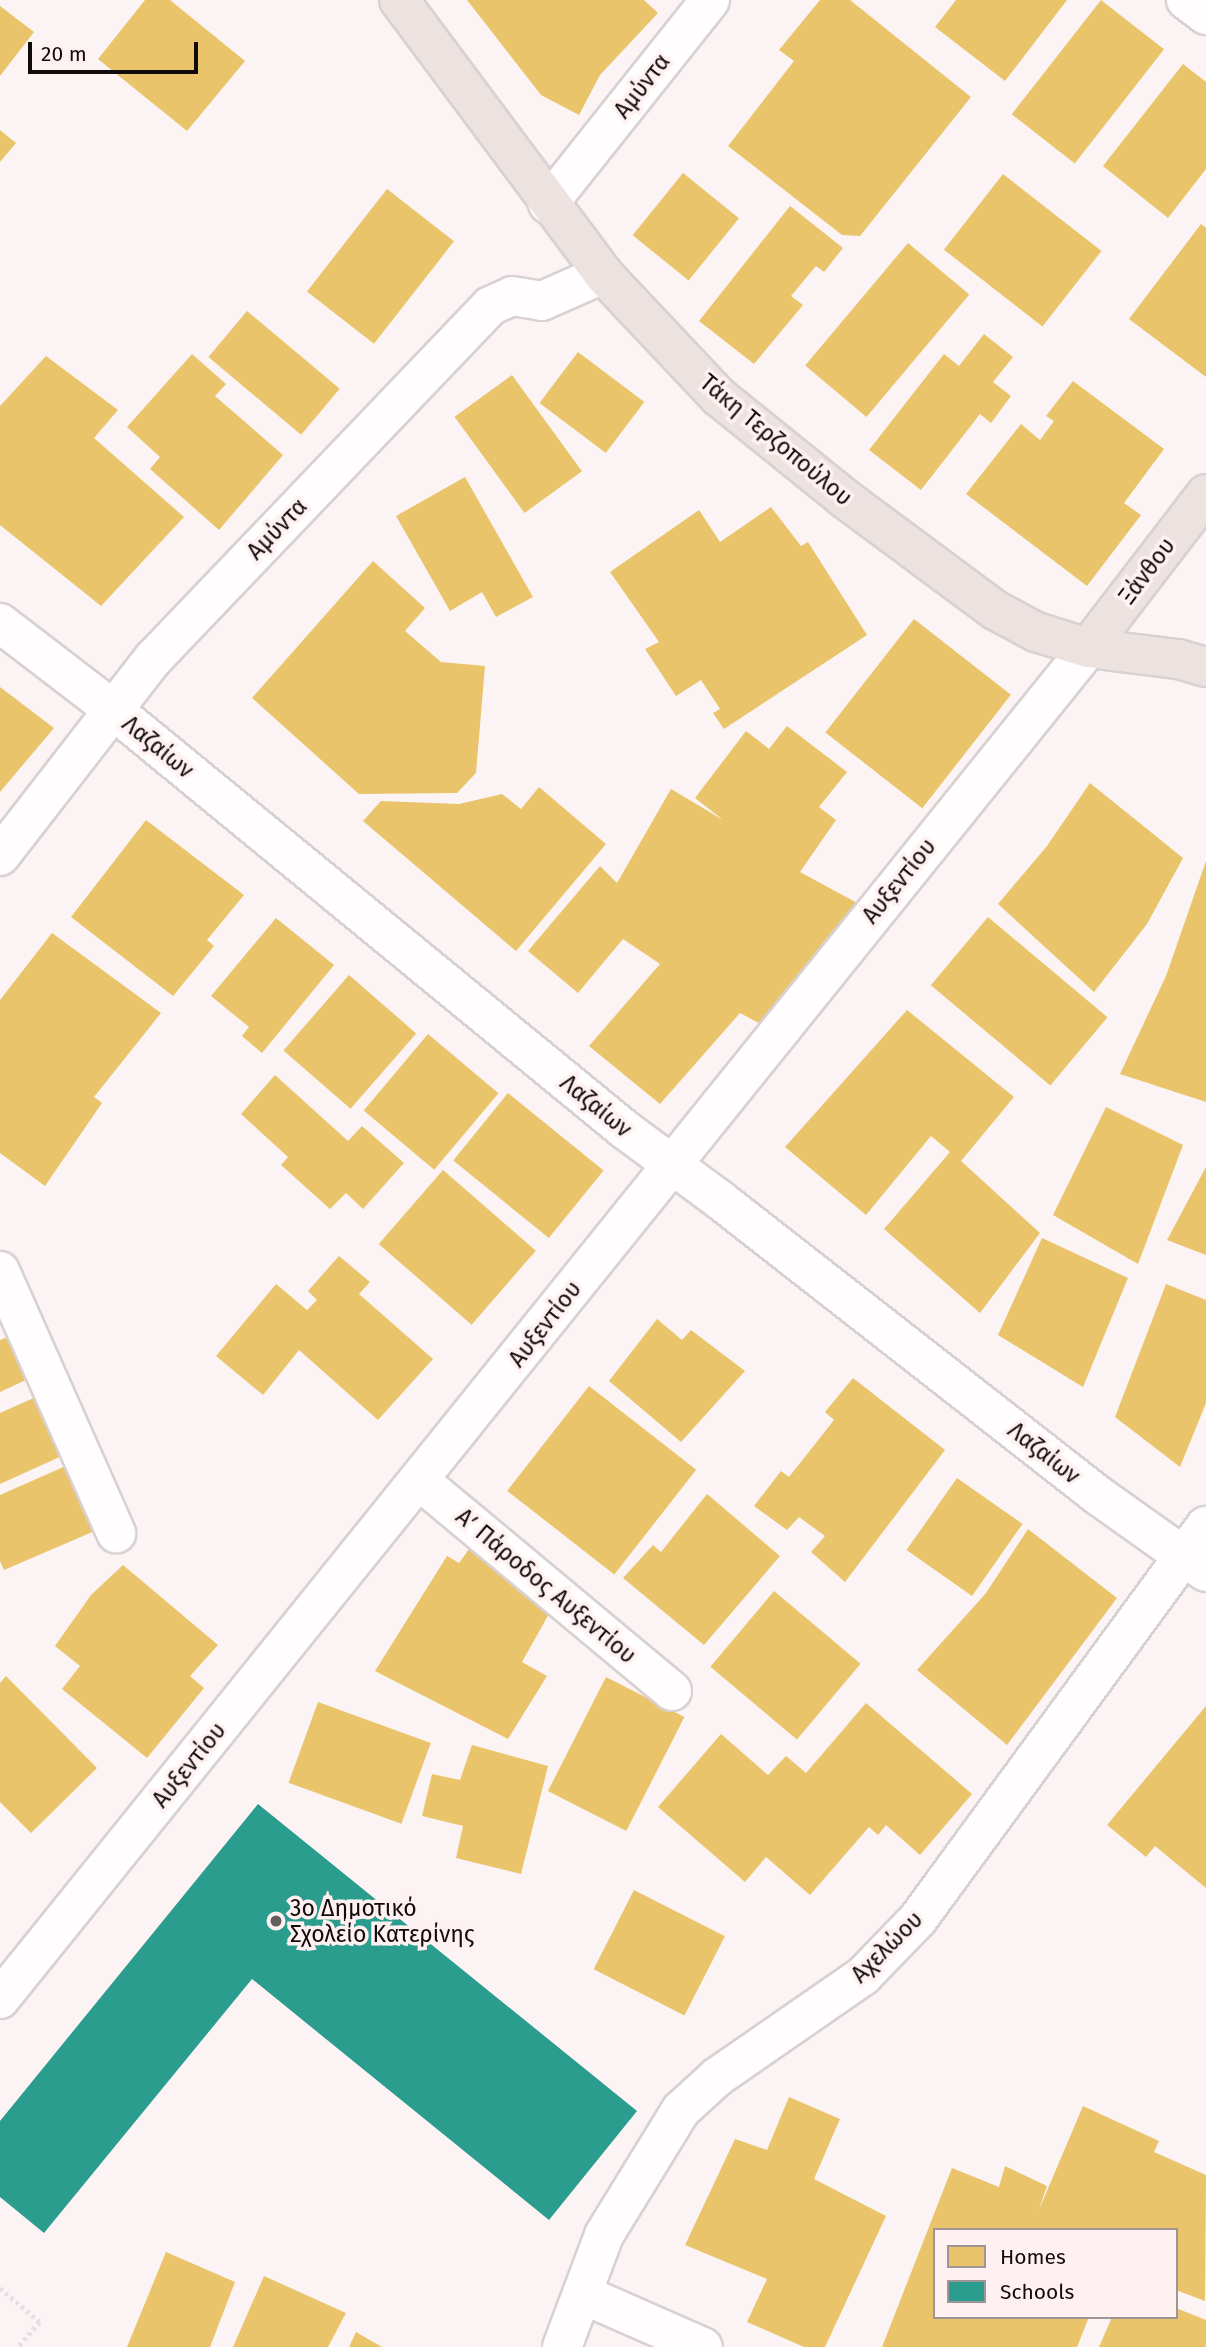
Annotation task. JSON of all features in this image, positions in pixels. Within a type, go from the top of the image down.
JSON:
[{"type":"main road","name":"Τάκη Τερζοπούλου","points":[[399,0],[548,204],[603,274],[719,397],[844,498],[995,610],[1036,632],[1088,648],[1178,659],[1206,667]]},
{"type":"main road","name":"Ξάνθου","points":[[1088,648],[1206,494]]},
{"type":"street","name":"Αμύντα","points":[[548,204],[710,0]]},
{"type":"street","points":[[1186,0],[1206,15]]},
{"type":"street","name":"Αμύντα","points":[[0,856],[153,659],[490,306],[512,296],[542,302],[603,274]]},
{"type":"street","name":"Λαζαίων","points":[[0,623],[112,709],[624,1129],[1099,1496],[1196,1564]]},
{"type":"street","name":"Αυξεντίου","points":[[0,1999],[420,1481],[671,1163],[1088,648]]},
{"type":"street","points":[[0,1271],[116,1533]]},
{"type":"street","name":"Αʹ Πάροδος Αυξεντίου","points":[[420,1481],[671,1691]]},
{"type":"street","name":"Αχελώου","points":[[562,2347],[604,2235],[681,2110],[717,2077],[863,1976],[918,1919],[1196,1564],[1206,1526]]},
{"type":"street","points":[[582,2294],[703,2347]]},
{"type":"path","points":[[0,2288],[40,2322],[18,2347]]},
{"type":"building: Homes","points":[[145,0],[170,0],[245,61],[187,131],[98,59]]},
{"type":"building: Homes","points":[[467,0],[644,0],[658,13],[600,75],[579,115],[541,95]]},
{"type":"building: Homes","points":[[820,0],[850,0],[971,97],[860,236],[842,235],[728,146],[794,61],[779,50]]},
{"type":"building: Homes","points":[[956,0],[1067,0],[1005,81],[935,27]]},
{"type":"building: Homes","points":[[1101,0],[1164,49],[1075,164],[1012,114]]},
{"type":"building: Homes","points":[[0,6],[34,32],[0,76]]},
{"type":"building: Homes","points":[[1183,64],[1206,82],[1206,169],[1168,218],[1103,166]]},
{"type":"building: Homes","points":[[0,130],[16,143],[0,162]]},
{"type":"building: Homes","points":[[683,173],[739,218],[689,280],[633,235]]},
{"type":"building: Homes","points":[[1003,174],[1102,251],[1042,327],[944,250]]},
{"type":"building: Homes","points":[[387,189],[454,241],[374,344],[307,291]]},
{"type":"building: Homes","points":[[790,206],[843,248],[824,272],[816,266],[791,296],[803,305],[754,364],[699,321]]},
{"type":"building: Homes","points":[[1201,224],[1206,228],[1206,377],[1129,319]]},
{"type":"building: Homes","points":[[908,243],[969,294],[866,417],[805,366]]},
{"type":"building: Homes","points":[[247,311],[340,389],[301,435],[208,357]]},
{"type":"building: Homes","points":[[984,334],[1013,357],[993,382],[1011,396],[991,423],[980,414],[921,490],[869,450],[944,354],[959,366]]},
{"type":"building: Homes","points":[[578,352],[644,402],[606,453],[539,403]]},
{"type":"building: Homes","points":[[192,354],[226,384],[215,396],[283,455],[219,530],[150,469],[160,457],[127,427]]},
{"type":"building: Homes","points":[[46,356],[118,410],[94,438],[184,517],[101,606],[0,525],[0,406]]},
{"type":"building: Homes","points":[[512,375],[582,471],[525,513],[455,417]]},
{"type":"building: Homes","points":[[1073,381],[1164,449],[1124,503],[1141,515],[1087,586],[966,494],[1021,424],[1040,440],[1054,421],[1046,416]]},
{"type":"building: Homes","points":[[465,477],[533,597],[496,617],[482,592],[450,611],[396,516]]},
{"type":"building: Homes","points":[[771,507],[801,546],[808,542],[867,635],[724,729],[713,713],[720,709],[701,680],[676,696],[645,649],[659,642],[610,572],[699,510],[720,542]]},
{"type":"building: Homes","points":[[373,561],[425,608],[405,631],[441,662],[485,666],[476,773],[457,793],[359,794],[252,698]]},
{"type":"building: Homes","points":[[914,619],[1011,695],[922,808],[825,732]]},
{"type":"building: Homes","points":[[0,687],[54,728],[0,792]]},
{"type":"building: Homes","points":[[787,726],[847,772],[819,807],[836,820],[800,872],[859,904],[768,1028],[740,1013],[660,1104],[589,1046],[660,964],[623,939],[578,993],[528,951],[600,866],[617,883],[671,789],[723,820],[695,798],[746,731],[769,749]]},
{"type":"building: Homes","points":[[1090,783],[1183,858],[1147,924],[1094,992],[998,904],[1047,846]]},
{"type":"building: Homes","points":[[539,787],[606,844],[516,951],[363,821],[381,801],[459,804],[502,794],[521,809]]},
{"type":"building: Homes","points":[[146,820],[244,895],[207,940],[214,946],[173,996],[71,917]]},
{"type":"building: Homes","points":[[1206,861],[1206,1102],[1120,1074],[1166,976]]},
{"type":"building: Homes","points":[[988,917],[1108,1017],[1050,1085],[931,985]]},
{"type":"building: Homes","points":[[276,918],[334,965],[262,1053],[242,1036],[249,1027],[211,996]]},
{"type":"building: Homes","points":[[52,933],[161,1013],[94,1097],[102,1103],[45,1186],[0,1153],[0,1000]]},
{"type":"building: Homes","points":[[349,975],[416,1033],[351,1109],[283,1050]]},
{"type":"building: Homes","points":[[907,1010],[1014,1097],[961,1161],[1040,1233],[980,1313],[884,1229],[950,1152],[931,1136],[866,1215],[785,1147]]},
{"type":"building: Homes","points":[[428,1034],[498,1093],[434,1170],[364,1111]]},
{"type":"building: Homes","points":[[275,1075],[348,1141],[362,1126],[404,1163],[363,1209],[346,1193],[330,1209],[281,1165],[288,1157],[241,1114]]},
{"type":"building: Homes","points":[[508,1093],[604,1170],[549,1238],[453,1161]]},
{"type":"building: Homes","points":[[1106,1107],[1183,1145],[1138,1264],[1053,1215]]},
{"type":"building: Homes","points":[[1206,1167],[1206,1255],[1167,1240]]},
{"type":"building: Homes","points":[[443,1170],[536,1251],[472,1325],[379,1244]]},
{"type":"building: Homes","points":[[1042,1238],[1128,1278],[1083,1387],[998,1335]]},
{"type":"building: Homes","points":[[339,1256],[370,1282],[359,1294],[433,1359],[378,1420],[299,1350],[263,1395],[216,1356],[276,1284],[307,1310],[317,1300],[308,1291]]},
{"type":"building: Homes","points":[[1166,1284],[1206,1300],[1206,1403],[1180,1467],[1115,1417]]},
{"type":"building: Homes","points":[[657,1319],[682,1340],[691,1330],[745,1371],[681,1442],[609,1381]]},
{"type":"building: Homes","points":[[10,1336],[28,1379],[0,1392],[0,1340]]},
{"type":"building: Homes","points":[[853,1378],[945,1450],[845,1582],[811,1552],[825,1536],[799,1517],[787,1530],[754,1506],[781,1471],[789,1477],[834,1420],[825,1412]]},
{"type":"building: Homes","points":[[589,1386],[696,1470],[614,1575],[507,1491]]},
{"type":"building: Homes","points":[[36,1397],[64,1455],[0,1484],[0,1413]]},
{"type":"building: Homes","points":[[68,1465],[97,1530],[4,1570],[0,1561],[0,1495]]},
{"type":"building: Homes","points":[[957,1478],[1023,1524],[972,1596],[907,1550]]},
{"type":"building: Homes","points":[[707,1494],[780,1556],[704,1645],[623,1578],[653,1545],[661,1552]]},
{"type":"building: Homes","points":[[1028,1529],[1117,1598],[1007,1745],[917,1670],[986,1593]]},
{"type":"building: Homes","points":[[472,1545],[554,1605],[522,1662],[547,1676],[508,1739],[375,1671],[447,1556],[459,1563]]},
{"type":"building: Homes","points":[[123,1565],[218,1645],[190,1676],[204,1688],[147,1758],[62,1689],[80,1666],[55,1646],[91,1595]]},
{"type":"building: Homes","points":[[774,1591],[861,1664],[797,1739],[710,1667]]},
{"type":"building: Homes","points":[[6,1676],[97,1768],[31,1833],[0,1802],[0,1683]]},
{"type":"building: Homes","points":[[606,1677],[684,1717],[626,1831],[548,1791]]},
{"type":"building: Homes","points":[[318,1702],[431,1743],[401,1824],[289,1783]]},
{"type":"building: Homes","points":[[866,1703],[972,1794],[920,1855],[886,1825],[878,1835],[869,1827],[810,1895],[766,1857],[745,1882],[658,1807],[721,1734],[768,1775],[786,1756],[806,1773]]},
{"type":"building: Homes","points":[[1206,1706],[1206,1888],[1155,1846],[1146,1857],[1107,1825]]},
{"type":"building: Homes","points":[[472,1745],[548,1766],[521,1874],[456,1858],[463,1826],[422,1816],[432,1774],[460,1780]]},
{"type":"building: Homes","points":[[634,1890],[725,1936],[684,2016],[594,1969]]},
{"type":"building: Homes","points":[[789,2097],[840,2119],[814,2179],[886,2216],[825,2347],[804,2347],[747,2322],[767,2279],[685,2245],[735,2139],[767,2150]]},
{"type":"building: Homes","points":[[1083,2106],[1159,2141],[1154,2152],[1206,2175],[1205,2301],[1178,2291],[1178,2228],[933,2228],[933,2319],[1088,2319],[1077,2347],[882,2347],[952,2168],[999,2187],[1005,2166],[1047,2186],[1038,2212]]},
{"type":"building: Homes","points":[[166,2252],[235,2282],[210,2347],[127,2347]]},
{"type":"building: Homes","points":[[264,2276],[346,2313],[328,2347],[233,2347]]},
{"type":"building: Homes","points":[[1178,2309],[1206,2320],[1206,2347],[1099,2347],[1111,2319],[1178,2319]]},
{"type":"building: Homes","points":[[356,2332],[382,2347],[349,2347]]},
{"type":"building: Schools","points":[[258,1804],[637,2111],[549,2220],[252,1979],[44,2233],[0,2197],[0,2121]]},
{"type":"place","name":"3ο Δημοτικό Σχολείο Κατερίνης","points":[[276,1921]]}]
